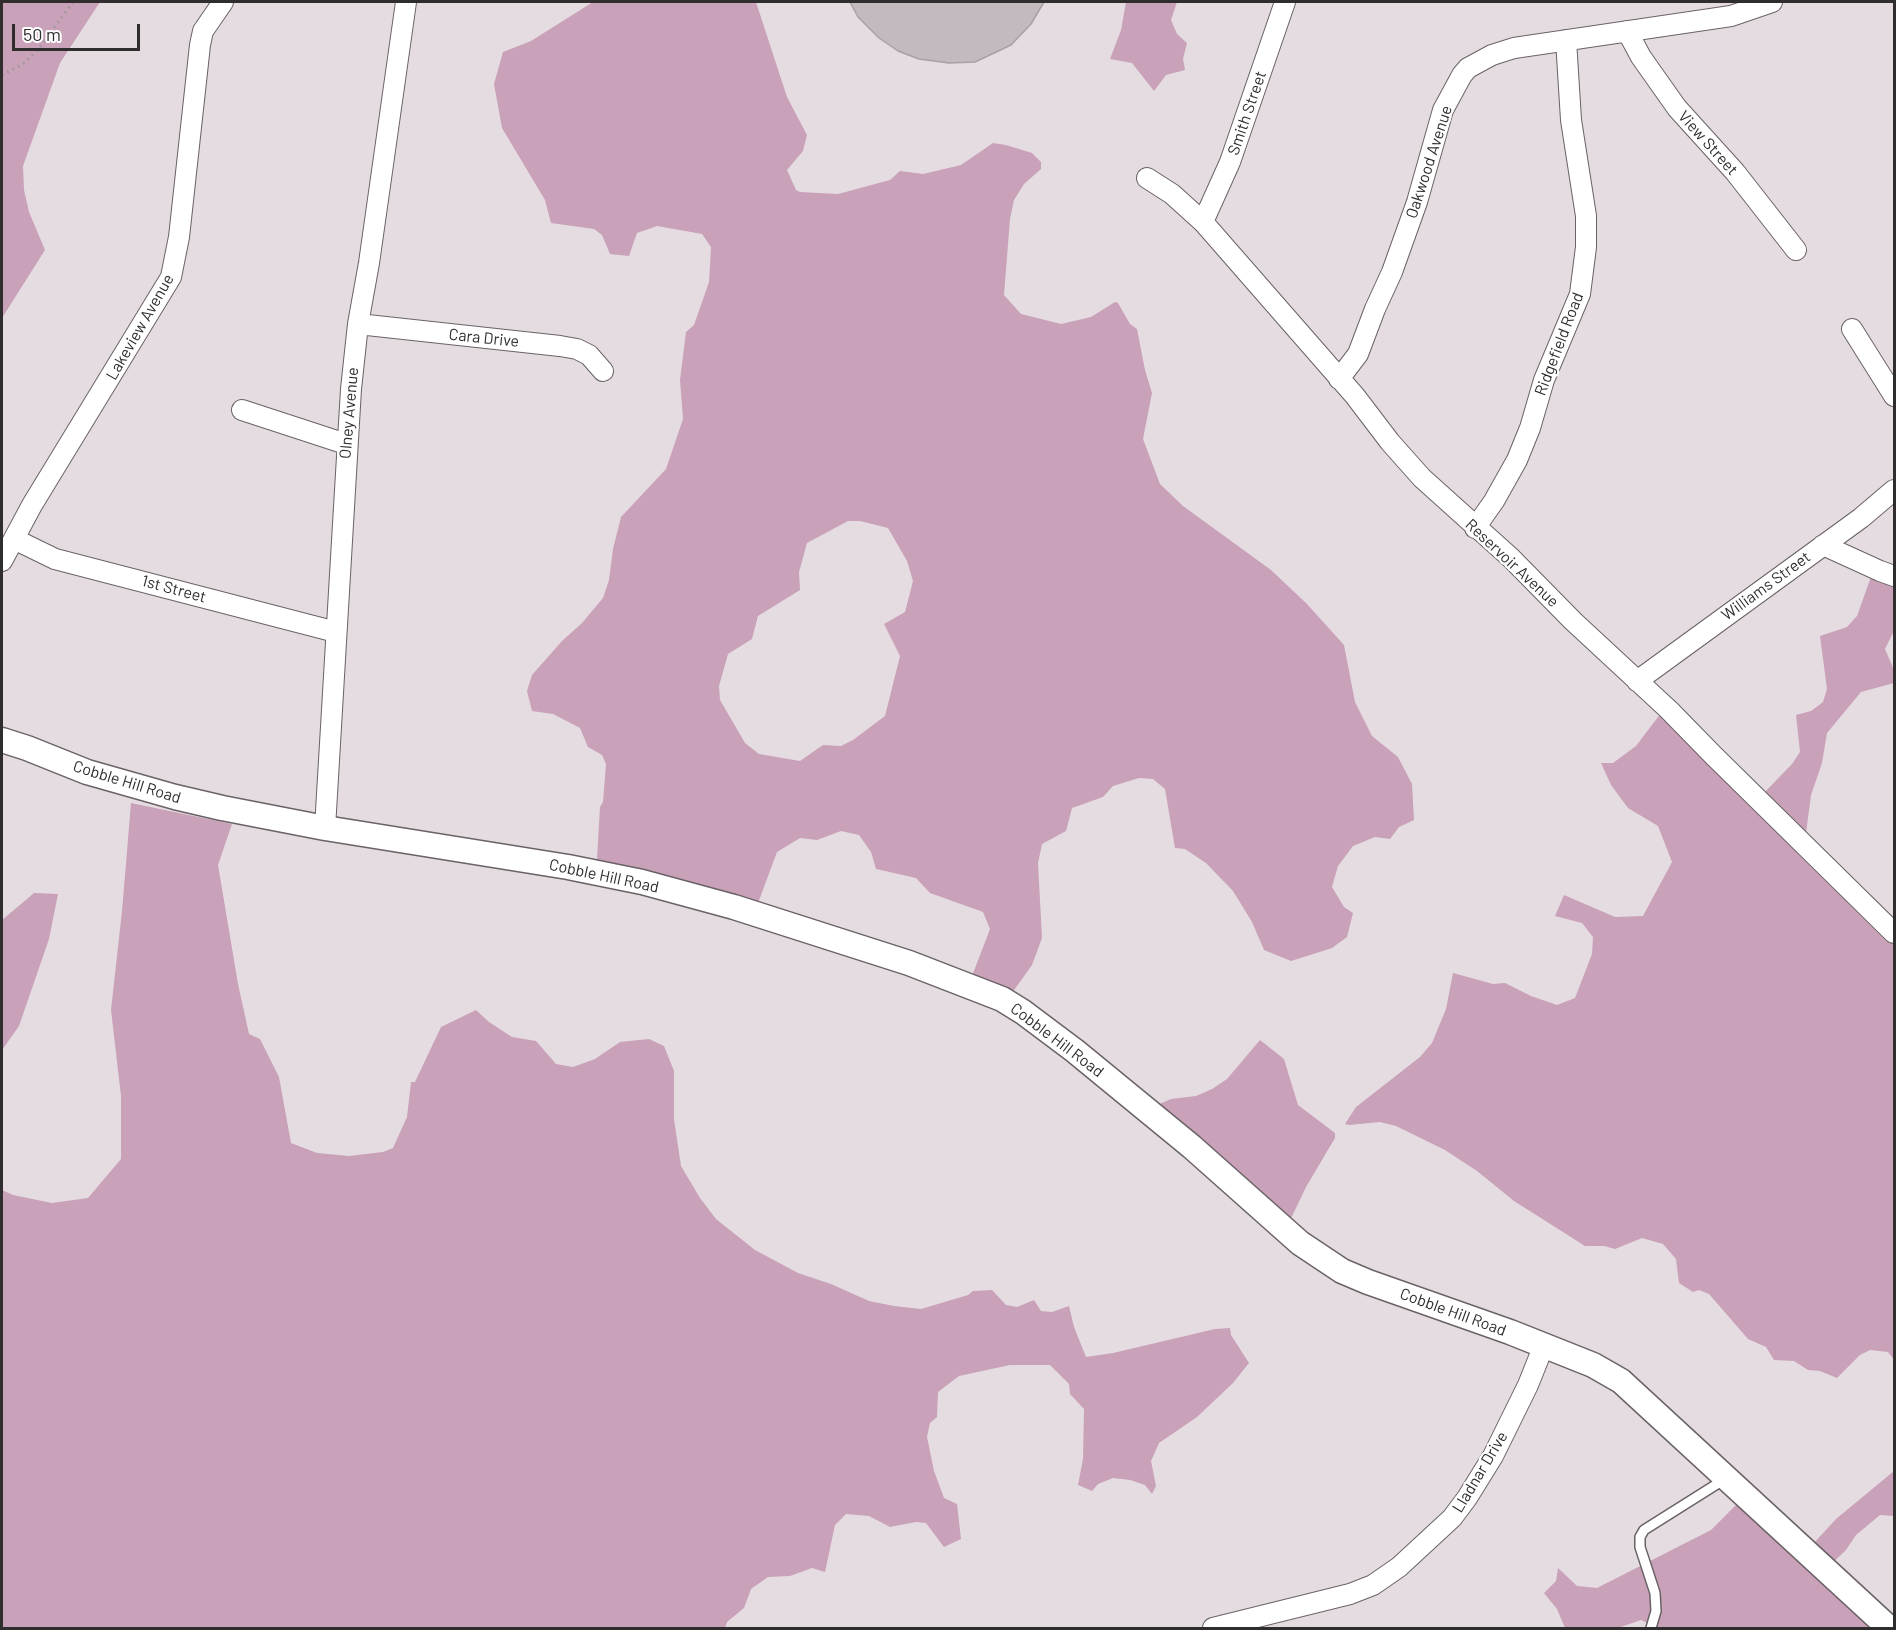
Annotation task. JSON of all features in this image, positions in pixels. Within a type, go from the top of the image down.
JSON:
[{"type":"street","name":"Lakeview Avenue","points":[[2,561],[171,277],[178,237],[200,45],[203,31],[224,2]]},
{"type":"street","name":"Olney Avenue","points":[[325,828],[346,444],[358,324],[369,263],[406,2]]},
{"type":"street","name":"Smith Street","points":[[1203,222],[1230,162],[1285,2]]},
{"type":"street","name":"Oakwood Avenue","points":[[1339,379],[1358,354],[1392,272],[1417,202],[1443,110],[1462,75],[1475,63],[1514,48],[1731,16],[1772,2]]},
{"type":"street","name":"View Street","points":[[1627,31],[1641,57],[1677,108],[1735,172],[1796,250]]},
{"type":"street","name":"Ridgefield Road","points":[[1475,528],[1494,501],[1517,460],[1530,428],[1544,380],[1580,294],[1586,247],[1586,216],[1571,120],[1566,39]]},
{"type":"street","name":"Reservoir Avenue","points":[[1147,178],[1172,194],[1203,222],[1422,478],[1511,558],[1669,710],[1894,933]]},
{"type":"street","name":"Cara Drive","points":[[358,324],[560,346],[589,355],[603,370]]},
{"type":"street","points":[[1852,329],[1894,396]]},
{"type":"street","points":[[242,410],[346,444]]},
{"type":"street","name":"Williams Street","points":[[1637,681],[1861,518],[1894,490]]},
{"type":"street","name":"1st Street","points":[[14,538],[56,559],[336,632]]},
{"type":"street","points":[[1823,545],[1894,576]]},
{"type":"street","name":"Cobble Hill Road","points":[[2,740],[87,772],[175,797],[325,828],[568,867],[642,882],[734,907],[909,963],[1002,999],[1076,1051],[1192,1147],[1300,1243],[1342,1271],[1544,1345],[1593,1365],[1621,1381],[1889,1629]]},
{"type":"street","name":"Lladnar Drive","points":[[1214,1629],[1350,1594],[1373,1585],[1399,1567],[1452,1518],[1467,1498],[1493,1456],[1528,1385],[1544,1345]]},
{"type":"lane","points":[[1651,1629],[1656,1611],[1655,1593],[1640,1547],[1640,1537],[1644,1530],[1728,1478]]},
{"type":"path","points":[[2,75],[23,64],[38,50],[72,2]]},
{"type":"shaded area","points":[[2,2],[100,2],[60,63],[23,166],[24,190],[29,212],[45,250],[2,318]]},
{"type":"shaded area","points":[[593,2],[756,2],[787,97],[807,135],[803,151],[787,170],[796,190],[838,194],[890,180],[900,171],[923,174],[961,165],[993,143],[1032,153],[1041,162],[1041,169],[1024,184],[1014,200],[1010,219],[1004,295],[1021,314],[1061,324],[1091,317],[1115,302],[1118,303],[1130,324],[1137,329],[1152,393],[1143,439],[1160,484],[1183,506],[1271,570],[1307,604],[1344,645],[1355,702],[1372,736],[1398,757],[1412,784],[1414,820],[1399,827],[1390,839],[1375,837],[1353,846],[1338,866],[1332,887],[1344,907],[1353,913],[1347,937],[1332,948],[1291,961],[1264,950],[1252,922],[1233,891],[1206,863],[1185,849],[1175,848],[1165,789],[1153,779],[1139,778],[1113,786],[1103,797],[1072,808],[1066,831],[1042,844],[1038,863],[1042,938],[1032,965],[1002,1007],[967,989],[990,929],[983,912],[930,893],[916,878],[876,869],[871,852],[859,835],[841,831],[817,840],[800,838],[777,852],[754,914],[596,876],[600,807],[603,802],[606,764],[602,755],[588,747],[580,728],[553,714],[532,711],[527,691],[532,675],[603,598],[609,580],[613,549],[621,517],[666,469],[683,419],[680,380],[686,332],[694,325],[709,282],[711,247],[702,234],[657,226],[637,233],[629,256],[610,254],[602,235],[594,229],[551,223],[545,200],[502,128],[494,84],[503,52],[531,41]],"holes":[[[848,521],[860,521],[888,528],[907,561],[913,581],[905,612],[884,624],[900,656],[885,716],[853,740],[841,746],[823,745],[800,761],[759,754],[745,743],[720,700],[719,686],[728,654],[752,639],[758,616],[800,590],[799,572],[807,543]]]},
{"type":"shaded area","points":[[1126,2],[1177,2],[1171,20],[1177,34],[1187,43],[1183,59],[1185,70],[1166,75],[1154,91],[1132,63],[1110,59],[1121,30]]},
{"type":"shaded area","points":[[1873,571],[1894,574],[1894,631],[1885,649],[1894,670],[1894,683],[1861,692],[1827,733],[1822,763],[1811,795],[1805,841],[1894,930],[1894,1360],[1888,1352],[1870,1350],[1860,1355],[1837,1378],[1820,1371],[1808,1370],[1794,1361],[1774,1360],[1766,1347],[1748,1339],[1709,1294],[1699,1290],[1693,1292],[1679,1283],[1676,1259],[1663,1244],[1642,1238],[1615,1249],[1604,1246],[1585,1246],[1514,1201],[1477,1171],[1445,1150],[1396,1126],[1380,1122],[1345,1124],[1356,1107],[1420,1057],[1432,1043],[1446,1009],[1453,973],[1493,984],[1505,983],[1531,996],[1557,1005],[1575,998],[1592,954],[1593,937],[1582,923],[1555,916],[1564,895],[1615,917],[1643,916],[1672,862],[1658,826],[1628,808],[1611,785],[1601,763],[1613,763],[1636,746],[1664,709],[1761,796],[1792,764],[1800,752],[1796,715],[1811,711],[1823,702],[1827,689],[1820,636],[1847,627],[1857,616]]},
{"type":"shaded area","points":[[131,803],[232,824],[218,865],[238,984],[249,1034],[260,1039],[279,1077],[291,1143],[317,1153],[349,1156],[383,1152],[393,1148],[407,1117],[411,1082],[415,1082],[441,1027],[476,1010],[489,1022],[512,1037],[536,1041],[556,1064],[573,1067],[595,1059],[620,1042],[649,1039],[664,1046],[674,1071],[674,1119],[681,1166],[716,1219],[755,1250],[798,1273],[831,1284],[869,1301],[894,1306],[921,1309],[968,1295],[973,1291],[992,1290],[1006,1305],[1017,1307],[1034,1300],[1041,1311],[1052,1312],[1069,1306],[1074,1327],[1086,1357],[1113,1353],[1215,1329],[1230,1328],[1231,1335],[1249,1363],[1233,1383],[1197,1417],[1159,1443],[1151,1461],[1156,1486],[1152,1494],[1145,1485],[1130,1480],[1113,1478],[1098,1484],[1092,1491],[1078,1485],[1083,1459],[1084,1409],[1070,1394],[1069,1384],[1050,1365],[1010,1365],[959,1376],[938,1392],[937,1417],[930,1423],[927,1437],[934,1471],[944,1498],[957,1504],[961,1539],[944,1547],[926,1523],[916,1522],[890,1527],[869,1516],[846,1514],[835,1525],[825,1572],[812,1568],[790,1576],[768,1577],[751,1589],[744,1608],[727,1622],[725,1628],[2,1628],[2,1190],[13,1195],[52,1203],[88,1198],[121,1159],[121,1096],[111,1010]]},
{"type":"shaded area","points":[[34,893],[58,894],[49,939],[19,1026],[2,1050],[2,920]]},
{"type":"shaded area","points":[[1260,1040],[1284,1059],[1298,1105],[1335,1133],[1335,1138],[1306,1187],[1285,1231],[1155,1106],[1171,1099],[1196,1096],[1212,1089],[1227,1079]]},
{"type":"shaded area","points":[[1894,1471],[1894,1516],[1880,1515],[1856,1535],[1846,1550],[1822,1573],[1870,1624],[1866,1628],[1657,1628],[1641,1620],[1618,1628],[1565,1628],[1557,1609],[1544,1593],[1556,1581],[1558,1568],[1577,1586],[1597,1588],[1711,1530],[1740,1501],[1803,1555],[1836,1519]]},
{"type":"building","points":[[850,2],[1044,2],[1031,24],[1011,45],[975,62],[949,63],[919,59],[898,51],[879,38],[858,17]]}]
